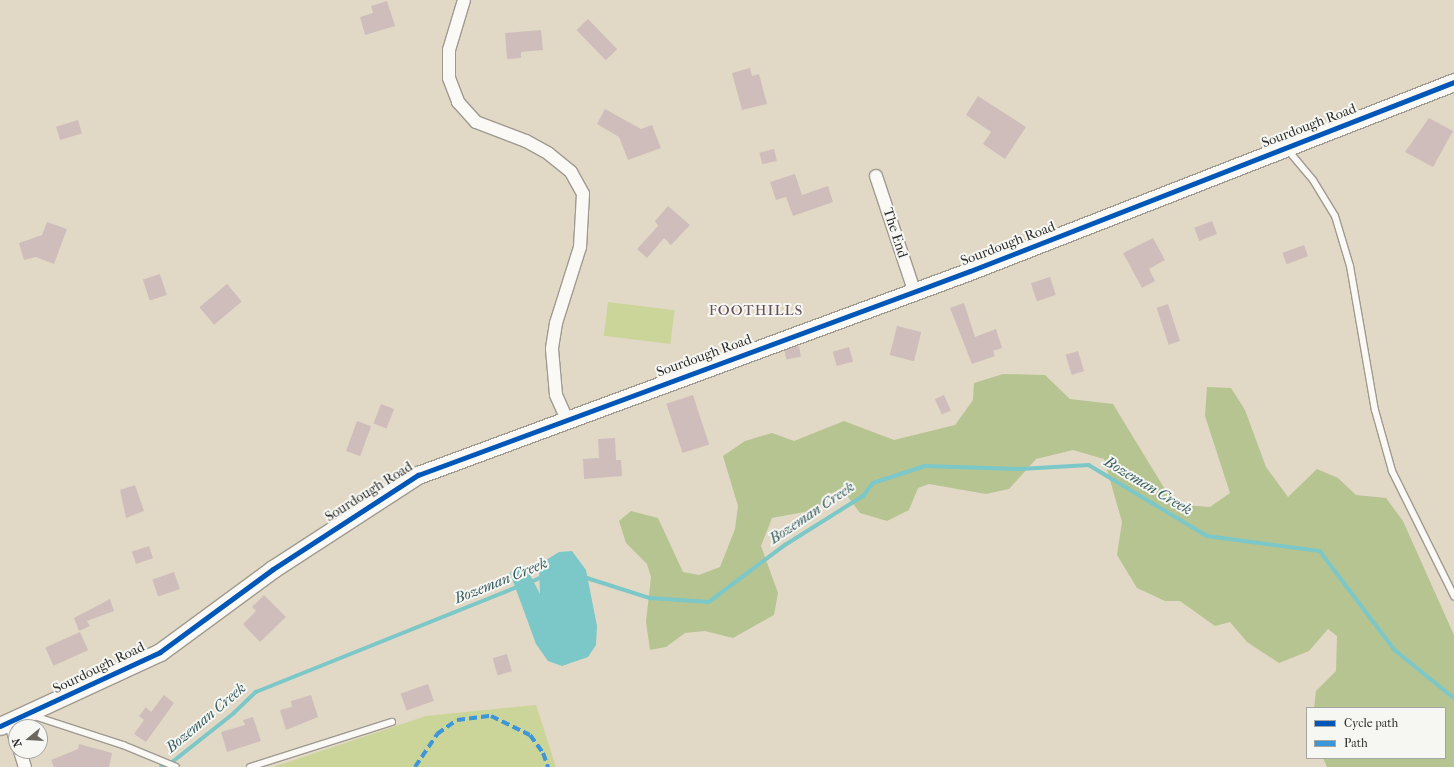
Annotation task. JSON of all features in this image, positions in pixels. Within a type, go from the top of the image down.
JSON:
[{"type":"street","points":[[464,0],[449,50],[449,78],[458,102],[476,122],[526,140],[549,154],[571,172],[583,194],[580,247],[556,323],[552,349],[556,396],[567,420]]},
{"type":"street","name":"Sourdough Road","points":[[5,724],[30,714],[160,652],[273,569],[418,475],[914,290],[1286,148],[1454,82]]},
{"type":"street","name":"The End","points":[[876,176],[914,290]]},
{"type":"lane","points":[[1286,148],[1313,180],[1335,216],[1350,266],[1375,410],[1388,458],[1410,511],[1454,596]]},
{"type":"lane","points":[[30,714],[164,761],[176,767]]},
{"type":"lane","points":[[250,767],[392,722]]},
{"type":"green space","points":[[608,302],[675,310],[670,344],[604,336]]},
{"type":"green space","points":[[1003,374],[1045,375],[1070,399],[1113,404],[1166,491],[1184,505],[1210,507],[1230,493],[1205,416],[1207,387],[1231,388],[1245,410],[1266,467],[1288,497],[1317,469],[1338,478],[1356,495],[1386,498],[1403,521],[1454,635],[1454,767],[1327,767],[1323,759],[1446,759],[1446,707],[1314,707],[1316,691],[1336,671],[1337,636],[1328,629],[1309,651],[1279,663],[1247,642],[1230,622],[1215,626],[1180,601],[1165,601],[1137,588],[1117,555],[1122,522],[1104,459],[1073,450],[1036,459],[1009,489],[986,494],[929,484],[918,488],[909,510],[887,521],[860,513],[842,489],[830,494],[815,510],[772,518],[761,546],[778,593],[774,615],[733,638],[705,631],[685,633],[666,647],[650,650],[646,622],[651,577],[647,564],[626,543],[619,521],[631,511],[658,518],[683,572],[699,575],[720,567],[735,529],[738,506],[723,456],[745,441],[772,433],[794,441],[844,421],[894,440],[955,425],[973,400],[974,383]]},
{"type":"green space","points":[[536,705],[556,767],[273,767],[426,716]]},
{"type":"water","points":[[572,551],[586,570],[597,626],[596,645],[588,657],[562,666],[548,661],[536,644],[510,573],[520,564],[527,569],[540,594],[539,568],[543,562],[559,552]]},
{"type":"building","points":[[387,1],[395,26],[365,35],[360,17],[373,13],[371,6]]},
{"type":"building","points":[[588,19],[617,49],[606,60],[576,30]]},
{"type":"building","points":[[541,30],[543,50],[521,52],[521,58],[507,59],[505,33]]},
{"type":"building","points":[[750,68],[752,76],[759,74],[767,104],[742,110],[732,73]]},
{"type":"building","points":[[978,96],[1026,127],[1005,159],[983,144],[991,132],[966,115]]},
{"type":"building","points":[[605,109],[641,129],[652,125],[661,148],[628,160],[619,137],[597,124]]},
{"type":"building","points":[[1429,118],[1453,131],[1433,167],[1405,152]]},
{"type":"building","points":[[78,120],[82,133],[60,140],[56,127]]},
{"type":"building","points":[[774,149],[777,161],[762,164],[759,153]]},
{"type":"building","points":[[795,174],[802,195],[828,186],[833,202],[793,216],[786,197],[776,200],[770,182]]},
{"type":"building","points":[[668,206],[690,225],[671,245],[664,238],[647,258],[637,249],[658,226],[655,221]]},
{"type":"building","points":[[1212,221],[1217,234],[1199,241],[1194,228]]},
{"type":"building","points":[[47,222],[67,229],[54,264],[36,257],[24,260],[19,243],[42,235]]},
{"type":"building","points":[[1153,238],[1165,260],[1149,269],[1155,281],[1142,288],[1123,253]]},
{"type":"building","points":[[1304,245],[1308,256],[1286,264],[1282,253]]},
{"type":"building","points":[[160,274],[167,295],[150,300],[143,280]]},
{"type":"building","points":[[1050,277],[1056,295],[1037,301],[1031,283]]},
{"type":"building","points":[[227,284],[242,302],[214,325],[199,307]]},
{"type":"building","points":[[964,303],[975,337],[996,329],[1002,348],[993,351],[995,356],[972,364],[950,308]]},
{"type":"building","points":[[1168,304],[1180,341],[1169,345],[1157,308]]},
{"type":"building","points":[[897,326],[921,332],[914,361],[890,355]]},
{"type":"building","points":[[799,346],[801,357],[786,359],[784,349]]},
{"type":"building","points":[[849,347],[853,361],[837,366],[833,352]]},
{"type":"building","points":[[1078,351],[1084,371],[1072,375],[1066,355]]},
{"type":"building","points":[[693,395],[709,444],[682,453],[666,404]]},
{"type":"building","points":[[944,395],[951,411],[942,415],[935,399]]},
{"type":"building","points":[[381,404],[394,409],[387,429],[373,424]]},
{"type":"building","points":[[357,421],[371,426],[360,456],[346,451]]},
{"type":"building","points":[[615,438],[616,460],[621,460],[622,476],[584,479],[583,459],[599,458],[598,439]]},
{"type":"building","points":[[135,485],[144,511],[126,518],[120,490]]},
{"type":"building","points":[[149,546],[153,558],[136,564],[132,552]]},
{"type":"building","points":[[174,572],[180,589],[158,597],[152,579]]},
{"type":"building","points":[[264,595],[286,617],[260,642],[243,624],[256,611],[252,607]]},
{"type":"building","points":[[110,599],[114,611],[87,621],[90,626],[79,631],[74,618]]},
{"type":"building","points":[[80,632],[88,650],[53,666],[45,647]]},
{"type":"building","points":[[507,654],[512,671],[498,675],[493,658]]},
{"type":"building","points":[[428,684],[434,701],[406,710],[401,693]]},
{"type":"building","points":[[164,695],[174,703],[146,742],[134,734],[144,720],[139,716],[146,707],[151,712]]},
{"type":"building","points":[[311,695],[318,717],[286,730],[280,710],[292,707],[291,701]]},
{"type":"building","points":[[253,717],[261,741],[227,752],[221,732],[245,725],[243,720]]},
{"type":"building","points":[[79,744],[112,753],[109,767],[54,767],[51,760],[78,749]]},
{"type":"waterway","name":"Bozeman Creek","points":[[584,577],[650,598],[709,602],[785,545],[863,496],[873,483],[925,466],[1020,469],[1089,465],[1207,536],[1320,551],[1395,650],[1454,698]]},
{"type":"waterway","name":"Bozeman Creek","points":[[529,583],[542,577]]},
{"type":"waterway","name":"Bozeman Creek","points":[[161,767],[171,763],[234,713],[256,692],[520,586]]},
{"type":"marked path","points":[[415,767],[437,734],[457,720],[491,716],[530,735],[543,753],[548,767]]},
{"type":"cycle path","points":[[0,726],[160,652],[273,569],[418,475],[970,271],[1454,82]]},
{"type":"district","name":"FOOTHILLS","points":[[756,311]]}]
